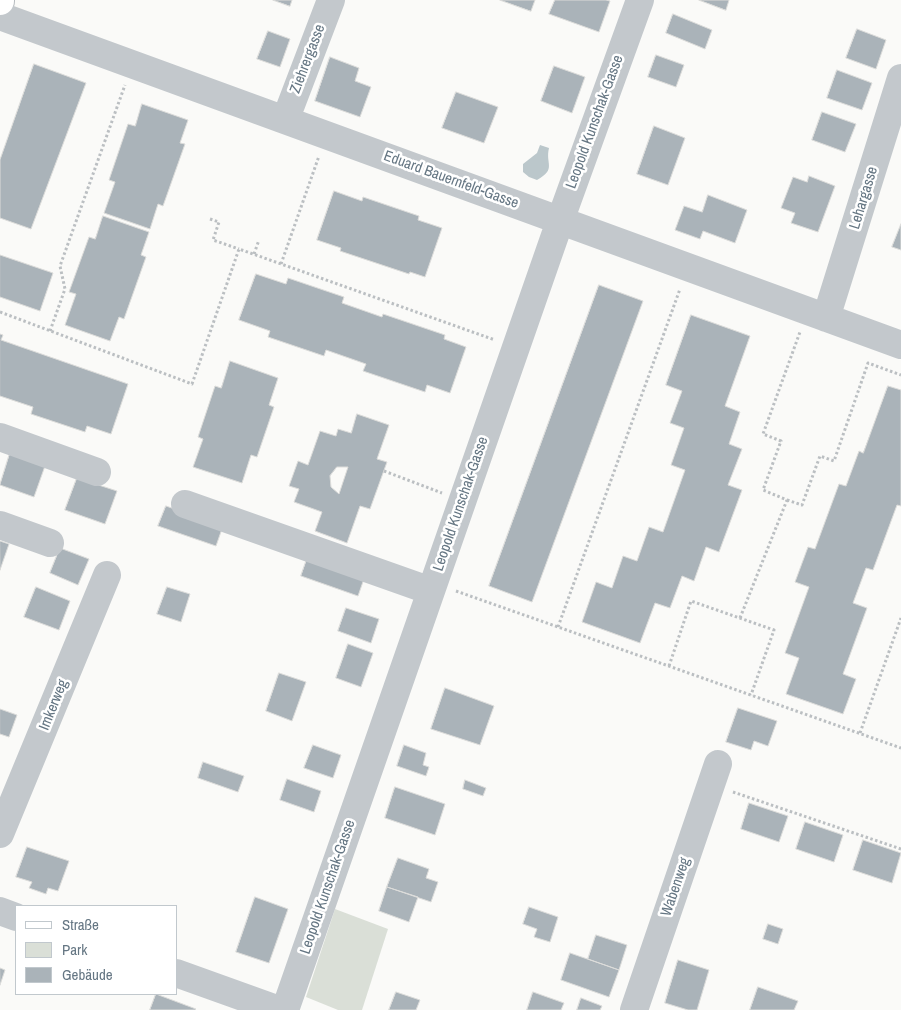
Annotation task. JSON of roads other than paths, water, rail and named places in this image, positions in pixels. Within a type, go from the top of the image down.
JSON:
[{"type":"street","name":"Ziehrergasse","points":[[286,118],[331,0]]},
{"type":"street","name":"Leopold Kunschak-Gasse","points":[[285,1010],[560,221],[640,0]]},
{"type":"street","name":"Eduard Bauernfeld-Gasse","points":[[0,16],[286,118],[560,221],[901,345]]},
{"type":"street","name":"Lehargasse","points":[[817,315],[901,78]]},
{"type":"street","points":[[0,437],[97,472]]},
{"type":"street","points":[[185,504],[432,587]]},
{"type":"street","points":[[0,525],[50,543]]},
{"type":"street","name":"Imkerweg","points":[[0,834],[107,575]]},
{"type":"street","name":"Wabenweg","points":[[634,1010],[714,775]]},
{"type":"street","points":[[0,911],[15,916]]},
{"type":"street","points":[[178,974],[280,1010]]}]
